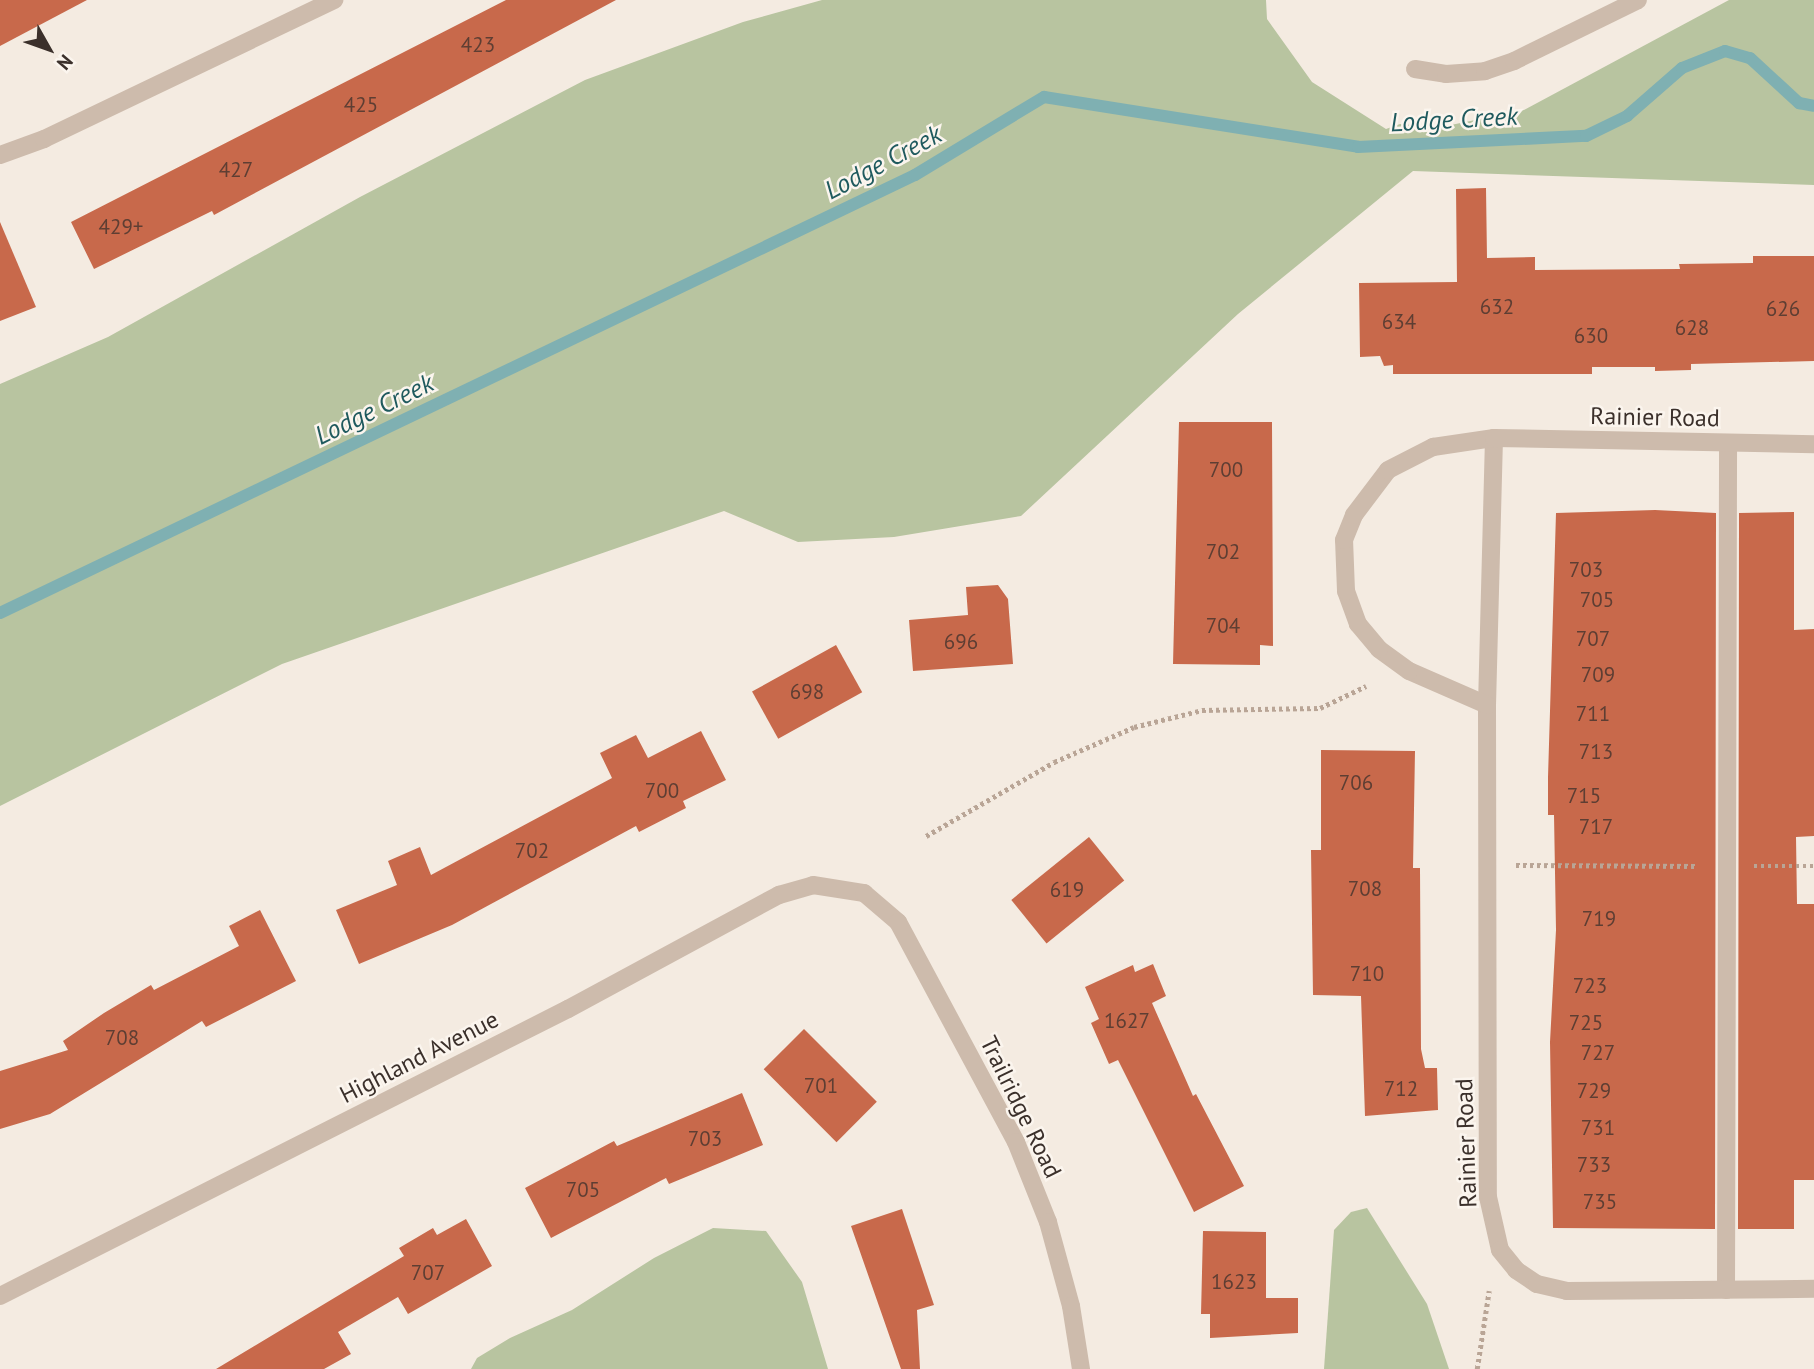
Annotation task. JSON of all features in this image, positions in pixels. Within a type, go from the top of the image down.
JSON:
[{"type":"street","points":[[0,155],[44,139],[298,8],[334,0]]},
{"type":"street","points":[[1415,69],[1446,74],[1485,71],[1638,0]]},
{"type":"street","name":"Rainier Road","points":[[1494,439],[1487,705],[1488,1197],[1500,1250],[1517,1270],[1537,1284],[1567,1292],[1814,1289]]},
{"type":"street","name":"Rainier Road","points":[[1487,705],[1409,671],[1372,640],[1358,624],[1346,591],[1344,540],[1354,515],[1388,470],[1433,447],[1494,439],[1814,444]]},
{"type":"street","points":[[1726,1290],[1728,443]]},
{"type":"street","name":"Highland Avenue","points":[[0,1296],[568,1009],[779,895],[813,885],[864,893]]},
{"type":"street","name":"Trailridge Road","points":[[864,893],[898,922],[1016,1142],[1048,1222],[1071,1306],[1081,1369]]},
{"type":"path","points":[[926,836],[1054,762],[1134,727],[1202,710],[1320,708],[1366,686]]},
{"type":"path","points":[[1488,864],[1814,866]]},
{"type":"path","points":[[1477,1369],[1489,1291]]},
{"type":"green space","points":[[822,0],[1266,0],[1267,19],[1312,82],[1386,129],[1400,124],[1441,127],[1524,110],[1729,0],[1814,0],[1814,185],[1413,171],[1238,314],[1021,516],[894,537],[798,542],[724,511],[282,664],[0,806],[0,384],[108,337],[360,197],[585,80],[743,22]]},
{"type":"green space","points":[[1367,1208],[1427,1304],[1449,1369],[1324,1369],[1334,1230],[1351,1212]]},
{"type":"green space","points":[[713,1228],[766,1231],[802,1282],[828,1369],[471,1369],[477,1358],[510,1338],[572,1310],[654,1258]]},
{"type":"building","points":[[0,0],[87,0],[0,46]]},
{"type":"building","points":[[506,0],[616,0],[214,215],[212,211],[94,269],[71,222]]},
{"type":"building","points":[[1486,188],[1487,258],[1535,257],[1535,270],[1680,269],[1679,264],[1753,263],[1753,256],[1814,256],[1814,361],[1691,364],[1691,370],[1655,371],[1655,367],[1592,367],[1592,374],[1393,374],[1393,365],[1384,366],[1380,356],[1360,357],[1359,283],[1457,282],[1456,189]]},
{"type":"building","points":[[0,222],[36,307],[0,321]]},
{"type":"building","points":[[1179,422],[1272,422],[1273,646],[1260,645],[1260,665],[1173,664]]},
{"type":"building","points":[[1655,510],[1716,513],[1715,1229],[1553,1228],[1550,1042],[1556,930],[1554,815],[1548,815],[1548,777],[1556,513]]},
{"type":"building","points":[[1794,512],[1794,630],[1814,629],[1814,836],[1796,837],[1797,904],[1814,904],[1814,1180],[1794,1180],[1794,1229],[1738,1229],[1739,513]]},
{"type":"building","points":[[998,585],[1008,599],[1013,664],[913,671],[909,620],[968,615],[966,587]]},
{"type":"building","points":[[836,645],[862,692],[778,739],[752,692]]},
{"type":"building","points":[[701,731],[726,780],[683,801],[686,808],[639,832],[636,826],[452,925],[359,964],[336,910],[397,885],[388,861],[420,847],[431,875],[612,778],[600,753],[636,735],[648,758]]},
{"type":"building","points":[[1321,750],[1415,751],[1413,868],[1420,868],[1421,1049],[1425,1068],[1437,1068],[1438,1110],[1365,1116],[1361,996],[1313,995],[1311,850],[1321,850]]},
{"type":"building","points":[[1089,837],[1124,881],[1047,943],[1011,900]]},
{"type":"building","points":[[260,910],[296,981],[206,1027],[202,1021],[50,1114],[0,1129],[0,1071],[68,1050],[63,1041],[104,1013],[151,985],[154,990],[239,946],[229,926]]},
{"type":"building","points":[[1153,964],[1166,996],[1152,1003],[1193,1096],[1196,1094],[1244,1186],[1194,1212],[1118,1060],[1109,1064],[1091,1023],[1099,1019],[1085,987],[1133,965],[1135,972]]},
{"type":"building","points":[[804,1029],[877,1102],[837,1142],[764,1069]]},
{"type":"building","points":[[742,1093],[763,1145],[669,1184],[666,1178],[551,1238],[525,1188],[614,1141],[617,1146]]},
{"type":"building","points":[[902,1209],[934,1305],[917,1310],[920,1369],[901,1369],[851,1226]]},
{"type":"building","points":[[466,1219],[492,1266],[408,1314],[398,1297],[338,1332],[351,1354],[324,1369],[216,1369],[404,1256],[399,1248],[433,1228],[437,1235]]},
{"type":"building","points":[[1203,1231],[1266,1232],[1266,1298],[1298,1298],[1298,1333],[1210,1338],[1210,1314],[1201,1314]]},
{"type":"waterway","name":"Lodge Creek","points":[[0,613],[915,175],[1044,97],[1358,147],[1586,136],[1627,116],[1682,68],[1725,51],[1750,58],[1799,103],[1814,106]]}]
